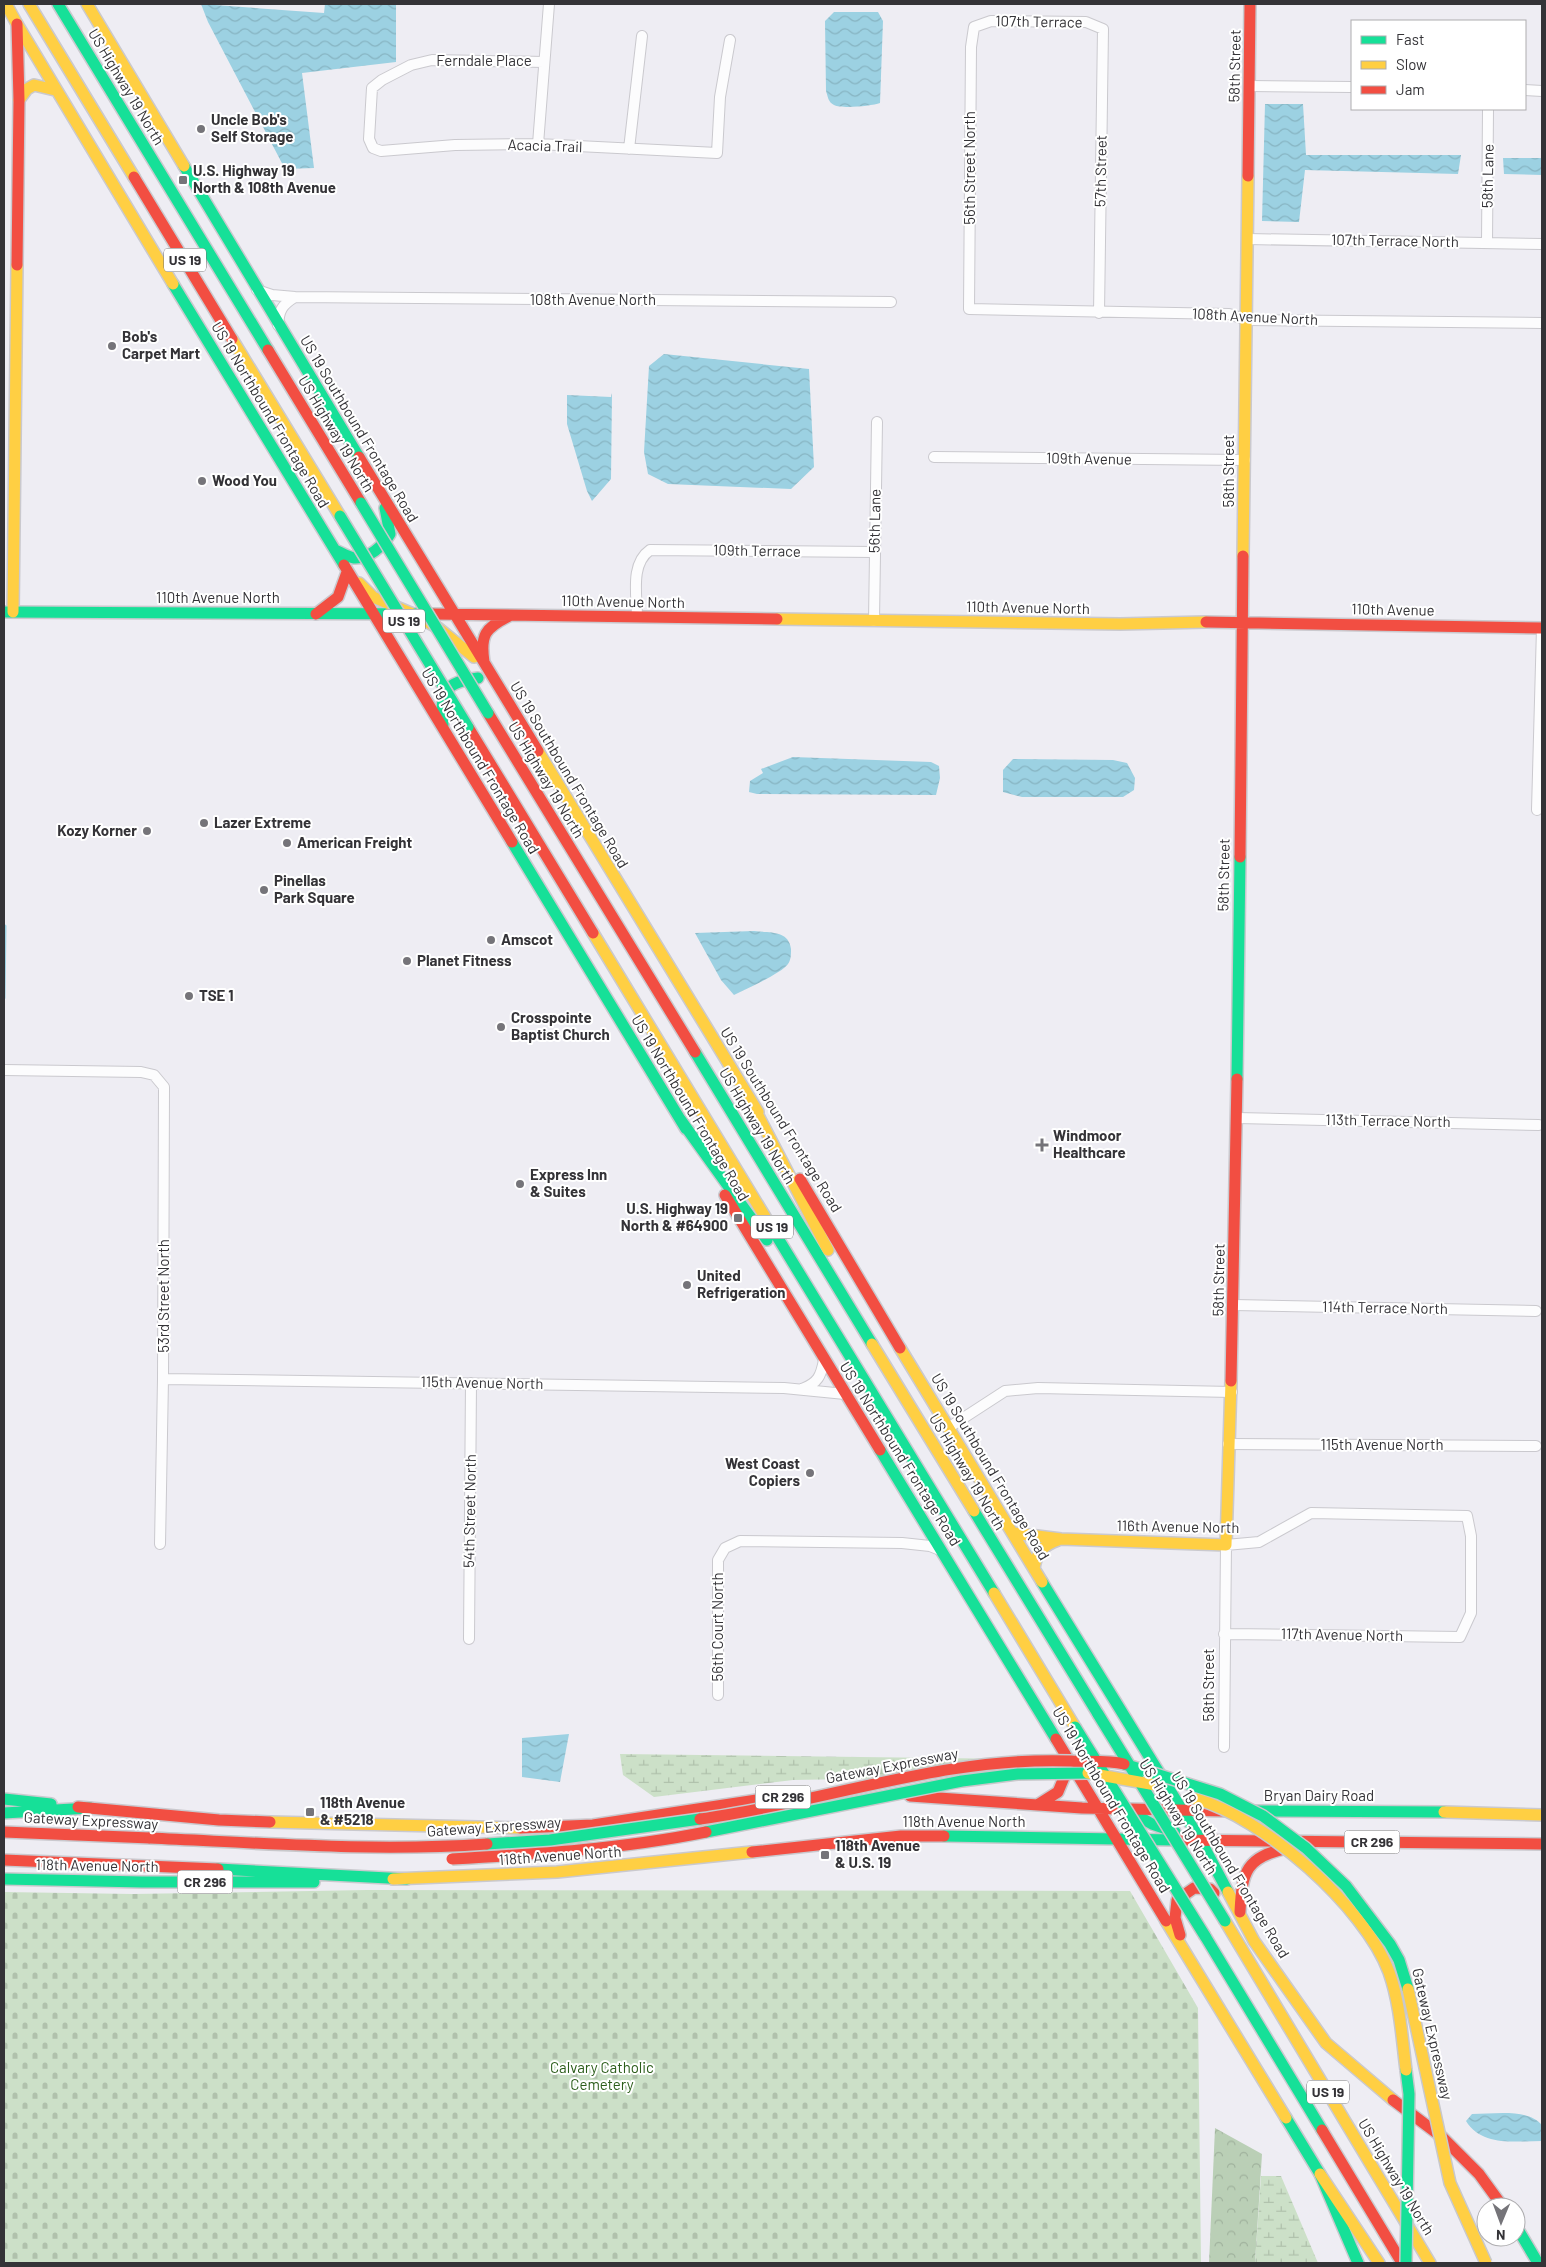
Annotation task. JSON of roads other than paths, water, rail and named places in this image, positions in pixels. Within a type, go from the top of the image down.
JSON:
[{"type":"main road","name":"US 19 Northbound Frontage Road","points":[[6,4],[55,90],[372,614],[1320,2174],[1358,2263]]},
{"type":"main road","name":"US 19","points":[[29,4],[1402,2263]]},
{"type":"main road","name":"US Highway 19 North","points":[[59,4],[488,713],[1225,1921],[1430,2263]]},
{"type":"main road","name":"US 19 Southbound Frontage Road","points":[[87,4],[256,290],[751,1102],[776,1139],[948,1428],[1201,1841],[1254,1941],[1326,2043],[1370,2082],[1442,2137],[1479,2174],[1496,2197]]},
{"type":"main road","name":"58th Street","points":[[1226,1545],[1228,1444],[1232,1392],[1237,1118],[1250,4]]},
{"type":"main road","points":[[8,612],[19,100],[17,24]]},
{"type":"main road","points":[[19,100],[25,88],[31,85],[40,84],[55,90]]},
{"type":"main road","points":[[335,550],[354,558],[372,554],[386,541],[390,534],[389,521],[381,494]]},
{"type":"main road","points":[[414,681],[410,661],[416,572],[415,550]]},
{"type":"main road","points":[[347,572],[373,596],[413,614],[438,628],[484,664]]},
{"type":"main road","points":[[316,614],[338,601],[343,593],[347,572]]},
{"type":"main road","name":"110th Avenue North","points":[[8,612],[453,614],[1120,624],[1242,622]]},
{"type":"main road","points":[[484,664],[481,646],[483,635],[492,624],[509,616]]},
{"type":"main road","name":"110th Avenue","points":[[1242,622],[1542,628]]},
{"type":"main road","points":[[443,730],[440,707],[443,694],[450,683],[466,678],[481,678],[497,684]]},
{"type":"main road","points":[[751,1102],[881,1359]]},
{"type":"main road","points":[[680,1119],[750,1218],[829,1321]]},
{"type":"main road","name":"116th Avenue North","points":[[1013,1533],[1061,1540],[1226,1545]]},
{"type":"main road","name":"116th Avenue North","points":[[1034,1569],[1035,1560],[1040,1549],[1047,1543],[1061,1540]]},
{"type":"main road","points":[[1059,1743],[1070,1751],[1082,1755],[1097,1756],[1111,1749],[1122,1736],[1124,1717]]},
{"type":"main road","name":"Gateway Expressway","points":[[4,1832],[337,1847],[444,1847],[550,1840],[716,1817],[897,1778],[983,1764],[1048,1760],[1119,1763],[1172,1778],[1220,1794],[1263,1816],[1306,1848],[1346,1886],[1390,1944],[1399,1960],[1411,1997],[1450,2183],[1486,2263]]},
{"type":"main road","points":[[1039,1804],[1058,1792],[1070,1761]]},
{"type":"main road","points":[[1117,1839],[1140,1812],[1154,1790],[1154,1766]]},
{"type":"main road","name":"Gateway Expressway","points":[[444,1860],[562,1853],[668,1840],[962,1781],[1018,1774],[1086,1773],[1148,1783],[1208,1802],[1260,1830],[1323,1880],[1368,1933],[1388,1972],[1398,2011],[1408,2094],[1406,2263]]},
{"type":"main road","points":[[1085,1788],[1125,1809],[1140,1812]]},
{"type":"main road","name":"118th Avenue North","points":[[4,1799],[219,1820],[374,1827],[478,1828],[593,1825],[748,1800],[822,1794],[918,1796],[1096,1808]]},
{"type":"main road","points":[[4,1813],[90,1808]]},
{"type":"main road","points":[[1096,1808],[1148,1832],[1201,1841]]},
{"type":"main road","name":"CR 296","points":[[1096,1808],[1125,1809]]},
{"type":"main road","points":[[1148,1832],[1181,1811]]},
{"type":"main road","points":[[1140,1812],[1148,1832],[1143,1869],[1146,1887]]},
{"type":"main road","name":"Bryan Dairy Road","points":[[1140,1812],[1444,1812],[1542,1815]]},
{"type":"main road","name":"CR 296","points":[[1117,1839],[1148,1832],[1162,1840],[1542,1844]]},
{"type":"main road","name":"118th Avenue North","points":[[4,1879],[142,1882],[327,1882],[522,1875],[596,1869],[840,1841],[901,1836],[995,1835],[1117,1839]]},
{"type":"main road","points":[[1162,1840],[1188,1851],[1219,1873]]},
{"type":"main road","points":[[1240,1914],[1240,1889],[1244,1873],[1254,1858],[1274,1850],[1323,1842]]},
{"type":"main road","points":[[229,1854],[344,1858]]},
{"type":"main road","points":[[4,1860],[229,1868],[407,1879]]},
{"type":"main road","points":[[1183,1946],[1175,1918],[1178,1900],[1194,1888],[1210,1889],[1254,1941]]},
{"type":"main road","points":[[1320,2174],[1379,2263]]},
{"type":"main road","points":[[1526,2243],[1538,2263]]},
{"type":"street","points":[[538,144],[549,4]]},
{"type":"street","name":"107th Terrace","points":[[974,27],[991,21],[1086,22],[1103,29]]},
{"type":"street","name":"56th Street North","points":[[969,309],[970,47],[974,27]]},
{"type":"street","name":"57th Street","points":[[1099,313],[1103,29]]},
{"type":"street","points":[[629,149],[642,36]]},
{"type":"street","name":"Acacia Trail","points":[[373,148],[381,151],[455,144],[538,144],[717,152],[720,97],[730,40]]},
{"type":"street","name":"Ferndale Place","points":[[373,148],[369,139],[372,88],[412,65],[432,60],[544,62]]},
{"type":"street","points":[[1249,86],[1351,88]]},
{"type":"street","points":[[1526,90],[1542,91]]},
{"type":"street","name":"58th Lane","points":[[1487,243],[1488,110]]},
{"type":"street","name":"107th Terrace North","points":[[1248,239],[1542,244]]},
{"type":"street","name":"108th Avenue North","points":[[256,290],[272,295],[295,297],[891,302]]},
{"type":"street","points":[[278,326],[279,313],[283,304],[295,297]]},
{"type":"street","name":"108th Avenue North","points":[[969,309],[1229,314],[1247,320],[1542,323]]},
{"type":"street","name":"56th Lane","points":[[874,621],[877,422]]},
{"type":"street","name":"109th Avenue","points":[[934,457],[1245,460]]},
{"type":"street","name":"109th Terrace","points":[[637,617],[638,565],[642,556],[650,550],[875,552]]},
{"type":"street","points":[[1537,810],[1542,628]]},
{"type":"street","name":"53rd Street North","points":[[4,1070],[131,1072],[154,1076],[164,1087],[163,1379],[160,1544]]},
{"type":"street","name":"113th Terrace North","points":[[1237,1118],[1539,1125]]},
{"type":"street","name":"114th Terrace North","points":[[1234,1305],[1536,1310]]},
{"type":"street","points":[[802,1389],[818,1380],[822,1374],[824,1360]]},
{"type":"street","name":"115th Avenue North","points":[[163,1379],[802,1389],[805,1391],[845,1394]]},
{"type":"street","name":"54th Street North","points":[[469,1639],[471,1383]]},
{"type":"street","points":[[948,1428],[1005,1391],[1047,1388],[1232,1392]]},
{"type":"street","name":"115th Avenue North","points":[[1228,1444],[1536,1446]]},
{"type":"street","name":"116th Avenue North","points":[[1226,1545],[1259,1542],[1311,1513],[1467,1516],[1471,1536],[1471,1613],[1460,1636]]},
{"type":"street","points":[[902,1544],[914,1540],[921,1531],[923,1518]]},
{"type":"street","name":"56th Court North","points":[[718,1695],[718,1560],[725,1548],[740,1541],[902,1544]]},
{"type":"street","points":[[902,1544],[930,1546],[942,1550]]},
{"type":"street","name":"58th Street","points":[[1224,1748],[1226,1545]]},
{"type":"street","name":"117th Avenue North","points":[[1224,1634],[1460,1636]]},
{"type":"water","points":[[201,4],[324,13],[325,4],[396,4],[396,62],[302,73],[314,168],[285,169],[208,22]]},
{"type":"water","points":[[834,12],[878,12],[883,21],[880,103],[843,107],[834,105],[829,101],[826,91],[825,21]]},
{"type":"water","points":[[1265,104],[1303,104],[1306,155],[1461,155],[1458,174],[1305,170],[1299,222],[1262,221]]},
{"type":"water","points":[[1503,158],[1542,158],[1542,175],[1504,174]]},
{"type":"water","points":[[664,354],[809,369],[814,467],[791,489],[668,484],[648,474],[644,452],[649,366]]},
{"type":"water","points":[[612,393],[611,479],[592,501],[587,491],[567,424],[567,395],[611,397]]},
{"type":"water","points":[[793,757],[931,762],[939,766],[940,778],[936,795],[757,794],[749,792],[750,781],[763,773],[761,769]]},
{"type":"water","points":[[1013,759],[1113,760],[1127,763],[1135,778],[1134,790],[1123,797],[1022,797],[1003,792],[1003,770]]},
{"type":"water","points":[[754,931],[782,935],[786,938],[791,949],[790,961],[779,972],[734,995],[721,980],[695,933]]},
{"type":"water","points":[[569,1734],[560,1782],[522,1777],[522,1738]]},
{"type":"water","points":[[1510,2113],[1528,2116],[1542,2125],[1542,2141],[1511,2142],[1490,2139],[1473,2129],[1466,2121],[1472,2114]]},
{"type":"waterway","points":[[4,998],[5,926]]},
{"type":"place","name":"Uncle Bob's Self Storage","points":[[201,129]]},
{"type":"place","name":"U.S. Highway 19 North & 108th Avenue","points":[[183,180]]},
{"type":"place","name":"Bob's Carpet Mart","points":[[112,346]]},
{"type":"place","name":"Wood You","points":[[202,481]]},
{"type":"place","name":"Lazer Extreme","points":[[204,823]]},
{"type":"place","name":"Kozy Korner","points":[[147,831]]},
{"type":"place","name":"American Freight","points":[[287,843]]},
{"type":"place","name":"Pinellas Park Square","points":[[264,890]]},
{"type":"place","name":"Amscot","points":[[491,940]]},
{"type":"place","name":"Planet Fitness","points":[[407,961]]},
{"type":"place","name":"TSE 1","points":[[189,996]]},
{"type":"place","name":"Crosspointe Baptist Church","points":[[501,1027]]},
{"type":"place","name":"Windmoor Healthcare","points":[[1042,1145]]},
{"type":"place","name":"Express Inn & Suites","points":[[520,1184]]},
{"type":"place","name":"U.S. Highway 19 North & #64900","points":[[738,1218]]},
{"type":"place","name":"United Refrigeration","points":[[687,1285]]},
{"type":"place","name":"West Coast Copiers","points":[[810,1473]]},
{"type":"place","name":"118th Avenue & #5218","points":[[310,1812]]},
{"type":"place","name":"118th Avenue & U.S. 19","points":[[825,1855]]},
{"type":"park label","name":"Calvary Catholic Cemetery","points":[[602,2076]]}]
